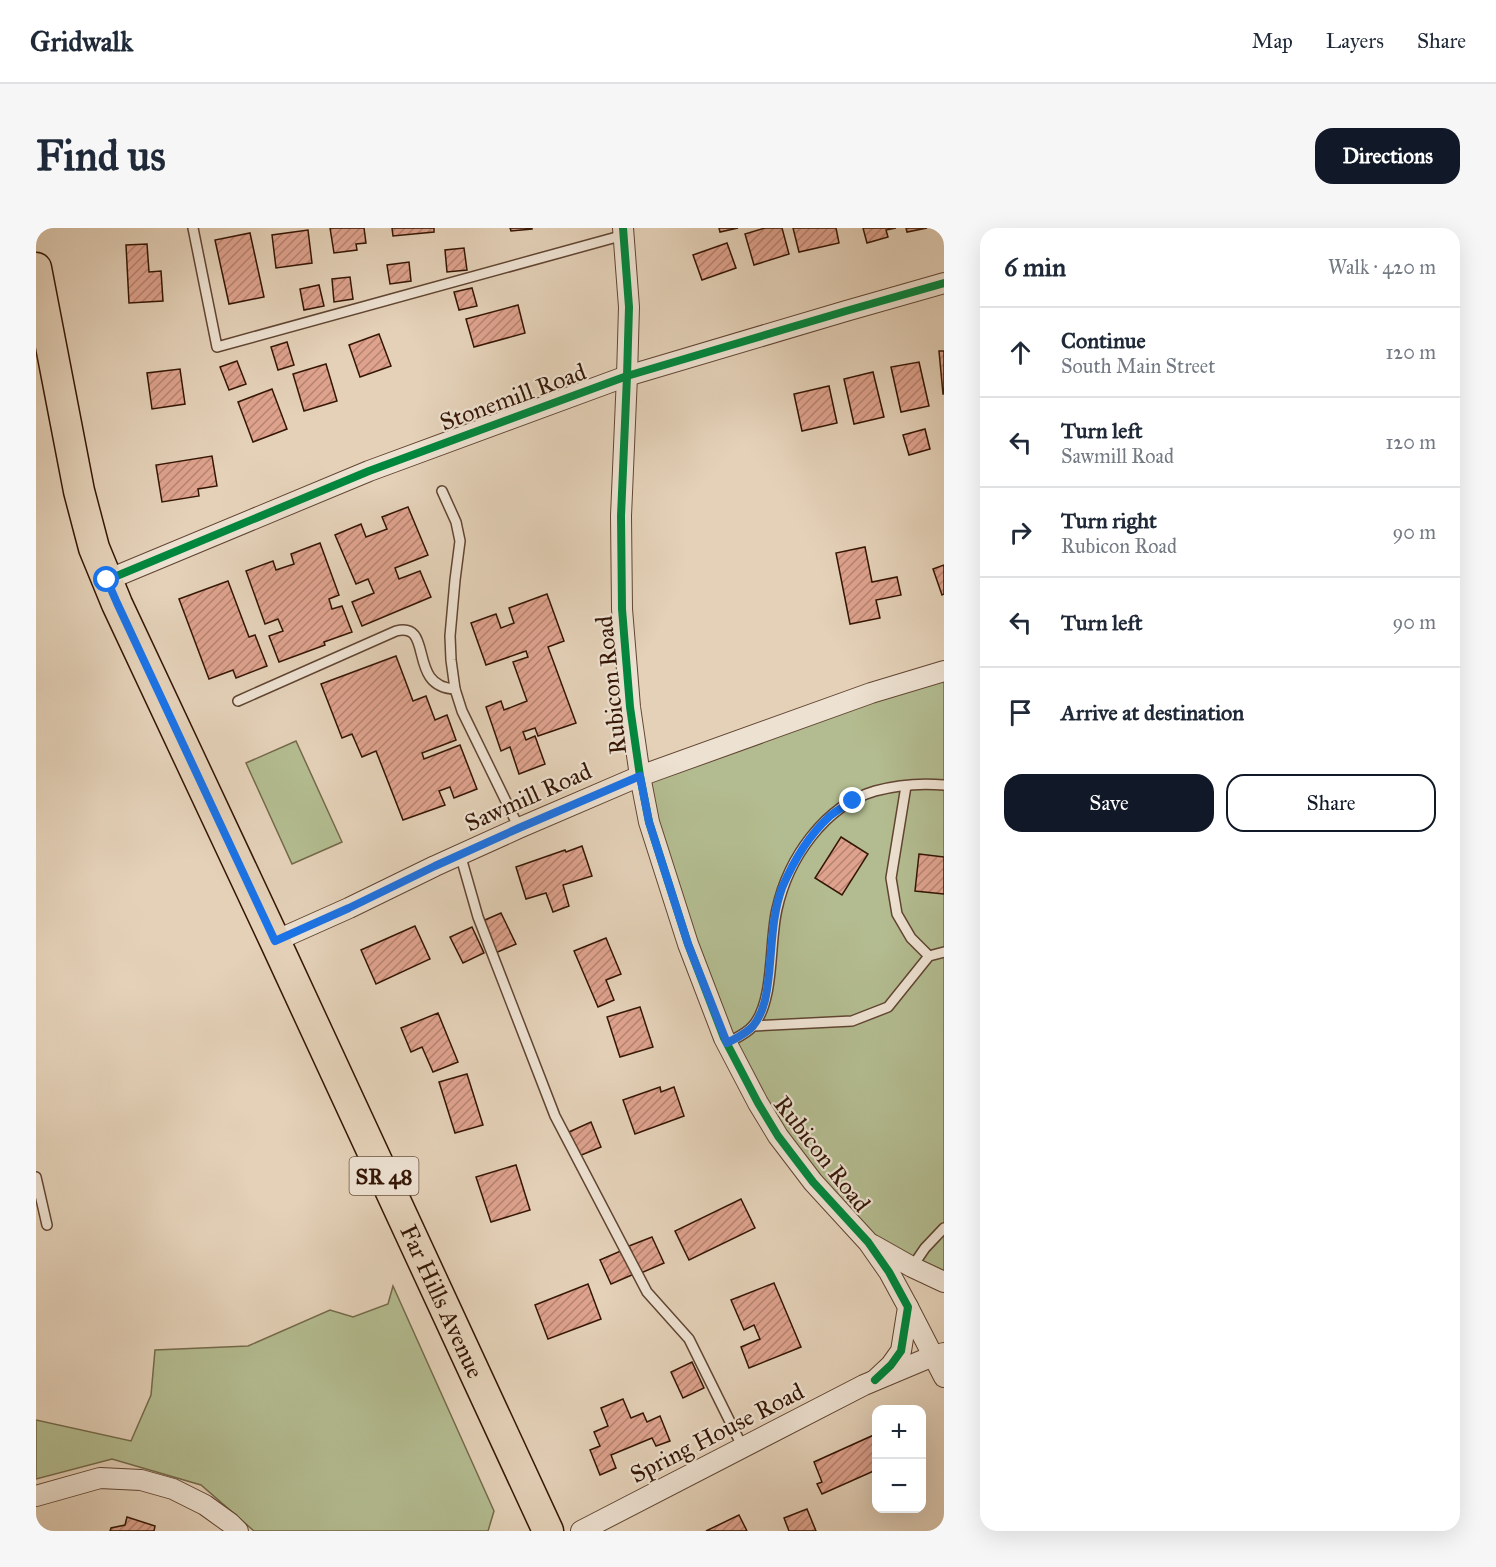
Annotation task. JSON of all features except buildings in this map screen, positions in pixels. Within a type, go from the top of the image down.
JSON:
[{"type":"main road","name":"SR 48","points":[[36,268],[79,490],[94,548],[122,614],[275,941]]},
{"type":"main road","name":"Far Hills Avenue","points":[[275,941],[548,1531]]},
{"type":"street","name":"Rubicon Road","points":[[623,231],[629,307],[621,516],[622,609],[630,707],[649,822],[688,944],[727,1043],[758,1103],[778,1136],[813,1182],[868,1242],[890,1272],[908,1307],[938,1355],[944,1377]]},
{"type":"street","name":"Stonemill Road","points":[[107,580],[369,471],[627,376],[846,310],[944,284]]},
{"type":"street","name":"Sawmill Road","points":[[275,941],[460,854],[640,776],[871,693],[944,671]]},
{"type":"street","name":"Rubicon Road","points":[[868,1242],[944,1282]]},
{"type":"street","points":[[875,1380],[891,1365],[901,1351],[908,1307]]},
{"type":"street","points":[[875,1380],[938,1355]]},
{"type":"street","name":"Spring House Road","points":[[581,1531],[875,1380]]},
{"type":"street","points":[[36,1496],[100,1478],[141,1480],[174,1489],[205,1505],[232,1528]]},
{"type":"lane","points":[[193,228],[217,347],[623,231]]},
{"type":"lane","points":[[442,491],[456,522],[460,541],[450,636],[456,689],[462,711],[519,828]]},
{"type":"lane","points":[[238,701],[404,629],[412,632],[418,638],[421,656],[429,675],[437,685],[447,689],[456,689]]},
{"type":"lane","points":[[727,1043],[741,1036],[753,1026],[762,1011],[767,992],[776,912],[782,889],[796,860],[814,833],[838,810],[875,791],[906,786],[944,785]]},
{"type":"lane","points":[[906,786],[891,878],[897,914],[911,938],[929,956]]},
{"type":"lane","points":[[460,854],[478,917],[555,1116],[648,1292],[689,1339],[743,1448]]},
{"type":"lane","points":[[753,1026],[852,1021],[888,1007],[929,956],[944,952]]},
{"type":"lane","points":[[36,1177],[47,1225]]},
{"type":"lane","points":[[912,1267],[925,1248],[944,1228]]},
{"type":"green space","points":[[944,671],[944,1282],[868,1242],[813,1182],[724,1038],[640,776]]},
{"type":"green space","points":[[296,741],[342,842],[292,864],[246,763]]},
{"type":"green space","points":[[393,1286],[494,1511],[488,1531],[254,1531],[201,1485],[112,1459],[36,1479],[36,1420],[131,1441],[151,1395],[155,1350],[248,1346],[330,1310],[353,1317],[388,1304]]},
{"type":"cycle path","points":[[623,228],[629,307],[621,516],[622,609],[630,707],[649,822],[688,944],[724,1038],[758,1103],[778,1136],[813,1182],[868,1242],[889,1272],[908,1307],[901,1351],[891,1365],[875,1380]]},
{"type":"cycle path","points":[[107,580],[369,471],[627,376],[944,283]]},
{"type":"route","points":[[107,580],[275,941],[519,828],[640,776],[649,822],[688,944],[727,1043],[741,1036],[753,1026],[762,1011],[767,992],[776,912],[782,889],[796,860],[814,833],[831,815],[853,801]]}]
